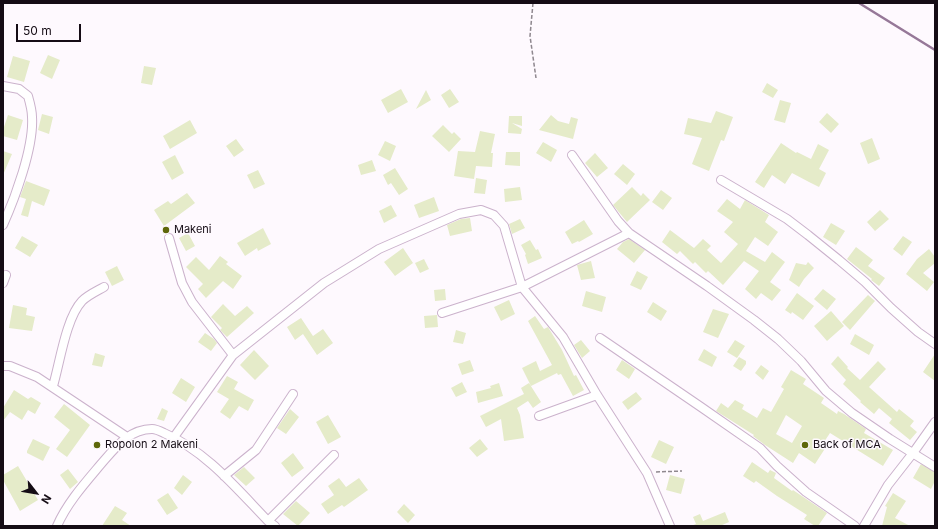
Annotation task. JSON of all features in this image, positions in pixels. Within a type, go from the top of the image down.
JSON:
[{"type":"street","points":[[3,86],[18,89],[28,96],[32,117],[31,136],[20,181],[3,225]]},
{"type":"street","points":[[572,156],[614,215],[629,233],[707,286],[778,339],[801,361],[826,391],[852,413],[935,467]]},
{"type":"street","points":[[721,180],[787,219],[803,231],[865,282],[918,332],[935,344]]},
{"type":"street","points":[[174,437],[234,355],[324,283],[379,249],[460,214],[481,210],[494,215],[504,226],[522,287],[563,337],[597,395],[647,473],[670,526]]},
{"type":"street","points":[[442,313],[522,287],[629,233]]},
{"type":"street","points":[[169,238],[182,283],[192,302],[234,355]]},
{"type":"street","points":[[53,386],[70,321],[84,299],[104,287]]},
{"type":"street","points":[[600,338],[760,448],[777,466],[806,492],[855,526]]},
{"type":"street","points":[[3,366],[10,366],[37,376],[127,437]]},
{"type":"street","points":[[224,476],[256,450],[293,394]]},
{"type":"street","points":[[539,416],[597,395]]},
{"type":"street","points":[[864,526],[888,485],[913,454],[935,422]]},
{"type":"street","points":[[57,526],[79,490],[113,450],[127,437],[138,432],[154,428],[174,437],[200,455],[224,476],[268,521],[276,526]]},
{"type":"street","points":[[268,521],[334,455]]},
{"type":"path","points":[[533,3],[530,36],[536,78]]},
{"type":"path","points":[[647,473],[682,471]]},
{"type":"building","points":[[48,55],[60,60],[52,79],[40,73]]},
{"type":"building","points":[[13,56],[30,61],[24,82],[7,77]]},
{"type":"building","points":[[144,66],[156,68],[152,85],[141,83]]},
{"type":"building","points":[[767,83],[778,90],[773,98],[762,92]]},
{"type":"building","points":[[401,89],[408,102],[388,113],[381,100]]},
{"type":"building","points":[[450,89],[459,102],[449,108],[441,95]]},
{"type":"building","points":[[426,90],[431,100],[416,109]]},
{"type":"building","points":[[780,100],[791,103],[785,123],[774,120]]},
{"type":"building","points":[[716,111],[733,117],[724,141],[721,140],[709,171],[692,164],[702,138],[684,134],[688,118],[711,123]]},
{"type":"building","points":[[827,113],[839,124],[831,133],[819,122]]},
{"type":"building","points":[[42,114],[53,117],[49,134],[38,130]]},
{"type":"building","points":[[8,115],[23,120],[17,140],[3,136],[3,130]]},
{"type":"building","points":[[551,115],[558,121],[569,124],[571,117],[578,119],[573,139],[539,130]]},
{"type":"building","points":[[509,116],[522,116],[522,126],[512,123],[522,129],[521,134],[508,133]]},
{"type":"building","points":[[190,120],[197,133],[170,149],[163,136]]},
{"type":"building","points":[[443,125],[452,134],[454,132],[461,139],[449,152],[432,136]]},
{"type":"building","points":[[480,131],[495,134],[491,153],[493,153],[492,167],[476,166],[474,179],[454,176],[458,151],[475,152]]},
{"type":"building","points":[[872,138],[880,159],[868,164],[860,143]]},
{"type":"building","points":[[236,139],[244,150],[234,157],[226,146]]},
{"type":"building","points":[[385,141],[396,146],[390,161],[378,155]]},
{"type":"building","points":[[543,142],[557,150],[551,162],[536,153]]},
{"type":"building","points":[[781,143],[796,153],[797,152],[811,159],[818,144],[829,150],[819,169],[826,173],[819,187],[792,173],[785,184],[772,175],[764,188],[755,182]]},
{"type":"building","points":[[3,151],[12,154],[3,175]]},
{"type":"building","points":[[506,152],[520,152],[520,166],[505,165]]},
{"type":"building","points":[[595,153],[608,168],[597,177],[585,163]]},
{"type":"building","points":[[175,155],[184,173],[172,180],[162,162]]},
{"type":"building","points":[[372,160],[376,171],[361,175],[358,165]]},
{"type":"building","points":[[623,164],[635,174],[627,185],[614,174]]},
{"type":"building","points":[[395,168],[408,189],[399,195],[391,183],[388,185],[383,175]]},
{"type":"building","points":[[258,170],[265,184],[254,189],[247,175]]},
{"type":"building","points":[[476,178],[487,180],[485,194],[474,193]]},
{"type":"building","points":[[26,181],[50,190],[44,206],[32,201],[28,217],[21,215],[26,199],[20,197]]},
{"type":"building","points":[[520,187],[522,200],[505,202],[504,189]]},
{"type":"building","points":[[632,187],[641,196],[643,193],[650,200],[627,222],[613,205]]},
{"type":"building","points":[[661,190],[672,198],[663,210],[652,202]]},
{"type":"building","points":[[187,193],[195,203],[164,226],[154,210],[168,201],[171,204]]},
{"type":"building","points":[[434,197],[439,211],[419,218],[414,205]]},
{"type":"building","points":[[727,199],[740,209],[745,200],[769,215],[765,222],[778,232],[768,246],[755,237],[746,251],[765,262],[772,252],[785,262],[770,282],[781,290],[772,301],[761,293],[756,299],[745,289],[759,271],[744,261],[723,285],[708,271],[706,273],[695,262],[693,264],[680,251],[677,254],[662,242],[670,230],[694,248],[703,239],[711,246],[707,250],[721,263],[738,244],[724,232],[733,222],[717,211]]},
{"type":"building","points":[[391,205],[397,216],[384,223],[379,211]]},
{"type":"building","points":[[880,210],[889,219],[875,231],[867,222]]},
{"type":"building","points":[[470,218],[472,231],[450,236],[447,225],[461,219]]},
{"type":"building","points":[[520,219],[525,228],[512,234],[509,224]]},
{"type":"building","points":[[584,220],[593,234],[579,242],[578,241],[572,244],[565,232]]},
{"type":"building","points":[[831,223],[845,231],[836,245],[823,237]]},
{"type":"building","points":[[263,228],[271,244],[258,251],[257,248],[245,256],[237,243]]},
{"type":"building","points":[[188,233],[195,246],[186,251],[179,238]]},
{"type":"building","points":[[22,236],[38,245],[30,257],[15,248]]},
{"type":"building","points":[[903,236],[912,242],[902,256],[893,249]]},
{"type":"building","points":[[629,239],[645,250],[634,263],[617,249],[623,242]]},
{"type":"building","points":[[530,240],[536,250],[538,249],[542,258],[528,264],[526,254],[521,245]]},
{"type":"building","points":[[856,247],[873,260],[868,266],[885,278],[879,286],[847,259]]},
{"type":"building","points":[[403,248],[413,263],[395,276],[384,262]]},
{"type":"building","points":[[929,249],[935,257],[935,263],[923,273],[934,282],[927,291],[906,274],[917,259]]},
{"type":"building","points":[[220,256],[228,262],[226,264],[242,276],[233,289],[223,281],[206,298],[198,289],[203,284],[186,267],[196,257],[209,270]]},
{"type":"building","points":[[424,259],[429,269],[420,273],[415,263]]},
{"type":"building","points":[[591,261],[595,278],[581,280],[577,265]]},
{"type":"building","points":[[808,262],[814,268],[799,287],[789,280],[796,263],[806,265]]},
{"type":"building","points":[[117,266],[124,280],[112,286],[105,272]]},
{"type":"building","points":[[637,271],[648,277],[641,290],[630,285]]},
{"type":"building","points":[[445,289],[446,300],[435,301],[434,290]]},
{"type":"building","points":[[823,289],[836,299],[827,310],[814,299]]},
{"type":"building","points":[[586,291],[606,297],[602,312],[582,306]]},
{"type":"building","points":[[797,293],[814,306],[803,320],[792,312],[791,314],[785,310]]},
{"type":"building","points":[[868,295],[875,301],[850,330],[842,322]]},
{"type":"building","points":[[509,300],[515,314],[501,321],[494,307]]},
{"type":"building","points":[[653,302],[667,311],[661,321],[647,312]]},
{"type":"building","points":[[223,304],[235,316],[247,306],[254,313],[227,337],[220,330],[222,328],[211,317]]},
{"type":"building","points":[[13,305],[27,308],[26,315],[35,317],[32,331],[9,328]]},
{"type":"building","points":[[713,309],[729,314],[718,338],[703,332]]},
{"type":"building","points":[[831,311],[844,326],[827,341],[814,326]]},
{"type":"building","points":[[437,315],[438,327],[425,328],[424,316]]},
{"type":"building","points":[[535,316],[544,329],[548,327],[562,350],[574,376],[576,375],[584,390],[573,396],[561,374],[558,375],[557,373],[531,386],[522,368],[536,361],[540,371],[552,365],[528,321]]},
{"type":"building","points":[[301,318],[313,336],[323,329],[333,343],[317,355],[303,334],[295,340],[287,327]]},
{"type":"building","points":[[456,330],[466,333],[463,344],[453,342]]},
{"type":"building","points":[[205,333],[217,343],[211,351],[198,342]]},
{"type":"building","points":[[855,334],[874,345],[869,355],[850,344]]},
{"type":"building","points":[[581,340],[590,351],[582,358],[574,345]]},
{"type":"building","points":[[735,340],[745,346],[737,358],[727,352]]},
{"type":"building","points":[[704,349],[717,357],[712,367],[698,360]]},
{"type":"building","points":[[254,350],[269,366],[255,380],[240,365]]},
{"type":"building","points":[[95,353],[105,356],[102,367],[92,365]]},
{"type":"building","points":[[935,354],[935,381],[923,372]]},
{"type":"building","points":[[838,356],[848,367],[847,368],[860,380],[878,361],[886,369],[869,387],[897,412],[899,409],[914,421],[910,426],[917,432],[910,440],[889,423],[892,419],[879,408],[874,414],[843,384],[846,380],[831,364]]},
{"type":"building","points":[[739,357],[746,361],[746,364],[741,371],[733,366]]},
{"type":"building","points":[[470,360],[474,371],[462,375],[458,364]]},
{"type":"building","points":[[622,360],[635,369],[629,379],[616,370]]},
{"type":"building","points":[[761,365],[769,371],[763,380],[755,373]]},
{"type":"building","points":[[791,370],[806,379],[803,384],[824,398],[821,403],[837,414],[838,411],[844,414],[866,429],[864,433],[893,450],[883,466],[830,433],[822,445],[826,447],[815,464],[799,453],[793,463],[765,445],[753,436],[754,435],[716,411],[721,403],[728,408],[735,400],[744,405],[742,409],[757,418],[763,408],[771,412],[784,389],[781,387]],"holes":[[[786,415],[802,426],[792,443],[776,434]]]},
{"type":"building","points":[[227,376],[238,382],[234,389],[254,400],[248,411],[239,406],[230,419],[220,412],[229,399],[217,392]]},
{"type":"building","points":[[181,378],[195,387],[186,402],[172,393]]},
{"type":"building","points":[[462,382],[467,392],[456,397],[451,388]]},
{"type":"building","points":[[499,383],[503,396],[478,403],[476,392],[491,388],[490,386]]},
{"type":"building","points":[[529,383],[541,402],[533,408],[528,401],[517,408],[520,415],[524,438],[504,441],[501,419],[486,427],[480,416],[524,394],[521,388]]},
{"type":"building","points":[[14,390],[28,399],[31,397],[41,403],[35,414],[28,410],[22,420],[10,412],[3,421],[3,408]]},
{"type":"building","points":[[636,392],[642,399],[628,410],[622,402]]},
{"type":"building","points":[[64,404],[90,425],[67,457],[56,449],[70,430],[54,417]]},
{"type":"building","points":[[162,408],[168,411],[164,421],[157,419]]},
{"type":"building","points":[[290,409],[299,417],[286,434],[277,428]]},
{"type":"building","points":[[328,415],[341,437],[328,444],[316,422]]},
{"type":"building","points":[[33,439],[50,447],[43,461],[27,453]]},
{"type":"building","points":[[480,439],[488,449],[477,457],[469,448]]},
{"type":"building","points":[[659,440],[674,447],[666,464],[651,457]]},
{"type":"building","points":[[293,453],[304,468],[292,477],[281,463]]},
{"type":"building","points":[[752,462],[768,473],[770,470],[776,473],[774,478],[827,513],[818,526],[815,526],[804,519],[807,515],[756,481],[754,483],[743,476]]},
{"type":"building","points":[[921,464],[935,472],[935,481],[931,489],[913,478]]},
{"type":"building","points":[[18,466],[38,500],[20,511],[3,480],[3,475]]},
{"type":"building","points":[[244,467],[255,478],[246,486],[234,475]]},
{"type":"building","points":[[68,469],[78,482],[70,489],[60,475]]},
{"type":"building","points":[[183,475],[192,482],[182,495],[174,488]]},
{"type":"building","points":[[670,475],[685,479],[681,494],[666,490]]},
{"type":"building","points":[[339,478],[346,487],[359,478],[368,490],[344,507],[342,505],[328,514],[321,504],[334,495],[328,486]]},
{"type":"building","points":[[168,493],[178,508],[167,515],[157,500]]},
{"type":"building","points":[[893,493],[906,501],[895,518],[910,526],[882,526],[887,507],[885,506]]},
{"type":"building","points":[[296,501],[310,513],[298,526],[283,514]]},
{"type":"building","points":[[404,504],[415,515],[408,523],[397,512]]},
{"type":"building","points":[[115,506],[127,513],[122,520],[131,526],[102,526]]},
{"type":"building","points":[[725,512],[729,522],[720,526],[691,526],[696,524],[693,517],[700,514],[703,521]]},
{"type":"waterway","points":[[859,3],[935,50]]},
{"type":"place","name":"Makeni","points":[[166,230]]},
{"type":"place","name":"Ropolon 2 Makeni","points":[[97,445]]},
{"type":"place","name":"Back of MCA","points":[[805,445]]}]
